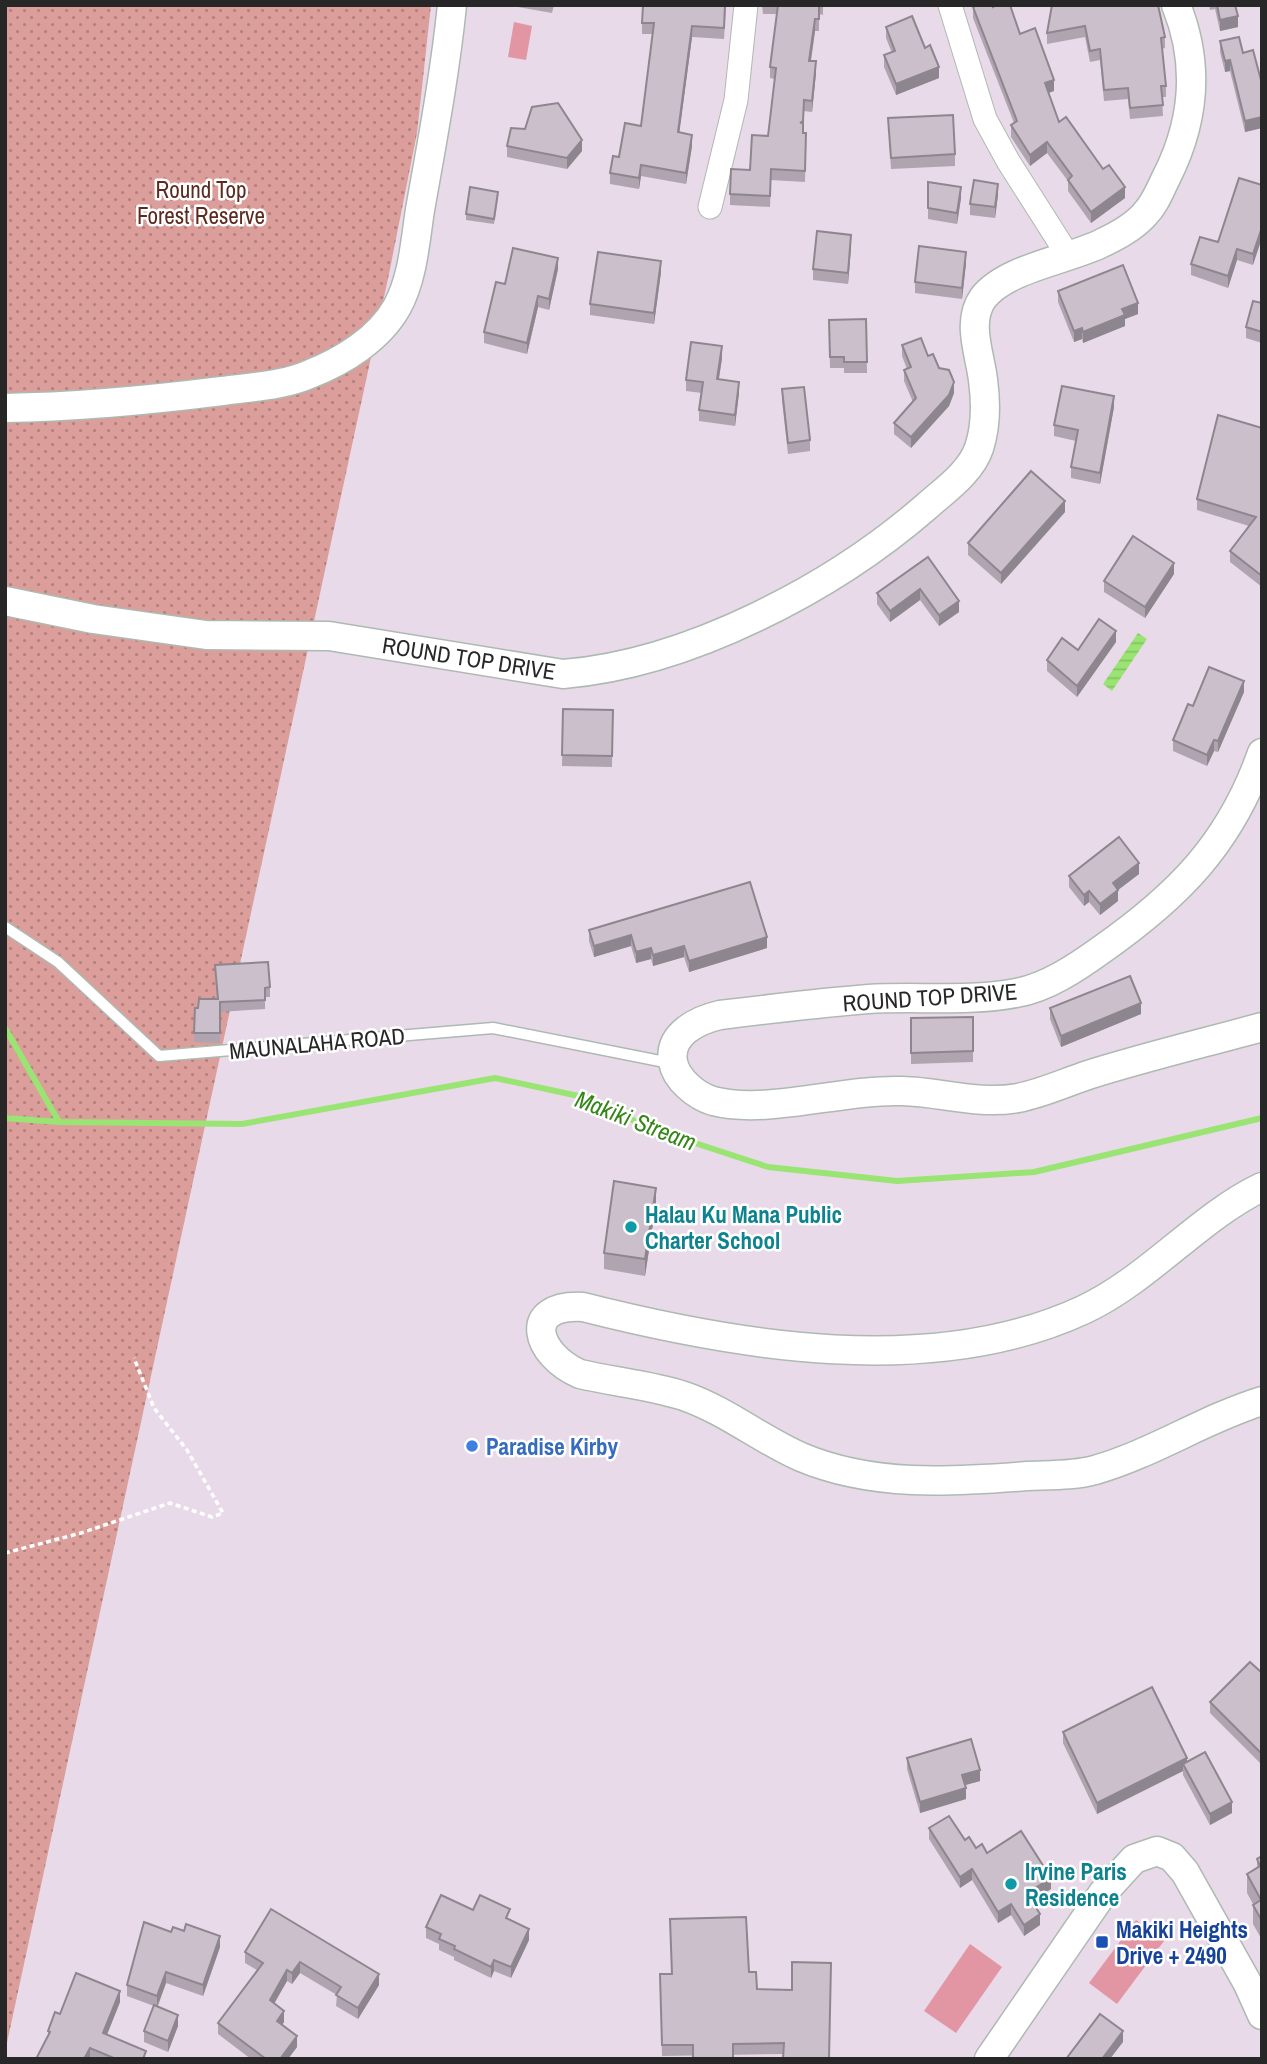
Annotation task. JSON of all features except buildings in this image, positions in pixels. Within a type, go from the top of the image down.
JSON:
[{"type":"street","points":[[5,408],[61,407],[169,398],[284,382],[310,374],[343,358],[372,336],[387,322],[398,305],[411,270],[445,69],[452,5]]},
{"type":"street","points":[[710,207],[736,100],[746,5]]},
{"type":"street","points":[[950,5],[985,119],[1069,257]]},
{"type":"street","name":"ROUND TOP DRIVE","points":[[5,601],[93,619],[206,635],[328,636],[563,674],[602,671],[646,659],[774,608],[850,565],[898,531],[962,475],[978,451],[984,429],[984,381],[975,336],[976,312],[984,297],[1000,284],[1100,244],[1147,213],[1172,167],[1188,120],[1193,82],[1189,43],[1175,5]]},
{"type":"street","name":"ROUND TOP DRIVE","points":[[673,1063],[674,1044],[683,1032],[706,1018],[868,999],[980,998],[1019,993],[1049,981],[1084,962],[1144,920],[1193,876],[1243,799],[1262,753]]},
{"type":"street","points":[[673,1063],[693,1092],[710,1100],[740,1106],[870,1091],[905,1091],[991,1100],[1016,1098],[1066,1086],[1085,1076],[1262,1027]]},
{"type":"street","points":[[1262,1187],[1121,1287],[1083,1310],[996,1338],[921,1348],[807,1347],[704,1334],[583,1307],[566,1306],[549,1313],[542,1323],[541,1341],[550,1355],[566,1368],[580,1374],[684,1396],[731,1416],[774,1443],[826,1466],[868,1476],[911,1481],[1006,1478],[1092,1471],[1182,1436],[1225,1413],[1262,1401]]},
{"type":"street","points":[[989,2059],[1103,1893],[1134,1859],[1157,1851],[1172,1857],[1185,1872],[1248,1984],[1262,2015]]},
{"type":"lane","name":"MAUNALAHA ROAD","points":[[5,927],[58,962],[159,1056],[493,1028],[665,1064],[673,1063]]},
{"type":"path","points":[[5,1553],[81,1533],[170,1503],[212,1517],[223,1513],[187,1450],[154,1408],[134,1358]]},
{"type":"green space","name":"Round Top Forest Reserve","points":[[5,5],[431,5],[417,133],[389,274],[5,2052]]},
{"type":"shaded area","points":[[514,22],[532,26],[526,60],[508,57]]},
{"type":"shaded area","points":[[1138,633],[1147,639],[1112,691],[1103,684]]},
{"type":"shaded area","points":[[1136,1920],[1164,1941],[1117,2004],[1089,1983]]},
{"type":"shaded area","points":[[970,1944],[1002,1967],[956,2033],[924,2011]]},
{"type":"waterway","points":[[5,1028],[59,1122]]},
{"type":"waterway","name":"Makiki Stream","points":[[5,1118],[59,1122],[242,1124],[495,1078],[588,1098],[649,1128],[768,1167],[897,1181],[1034,1172],[1262,1118]]},
{"type":"place","name":"Halau Ku Mana Public Charter School","points":[[631,1227]]},
{"type":"place","name":"Paradise Kirby","points":[[472,1446]]},
{"type":"place","name":"Irvine Paris Residence","points":[[1011,1884]]},
{"type":"place","name":"Makiki Heights Drive + 2490","points":[[1102,1942]]}]
